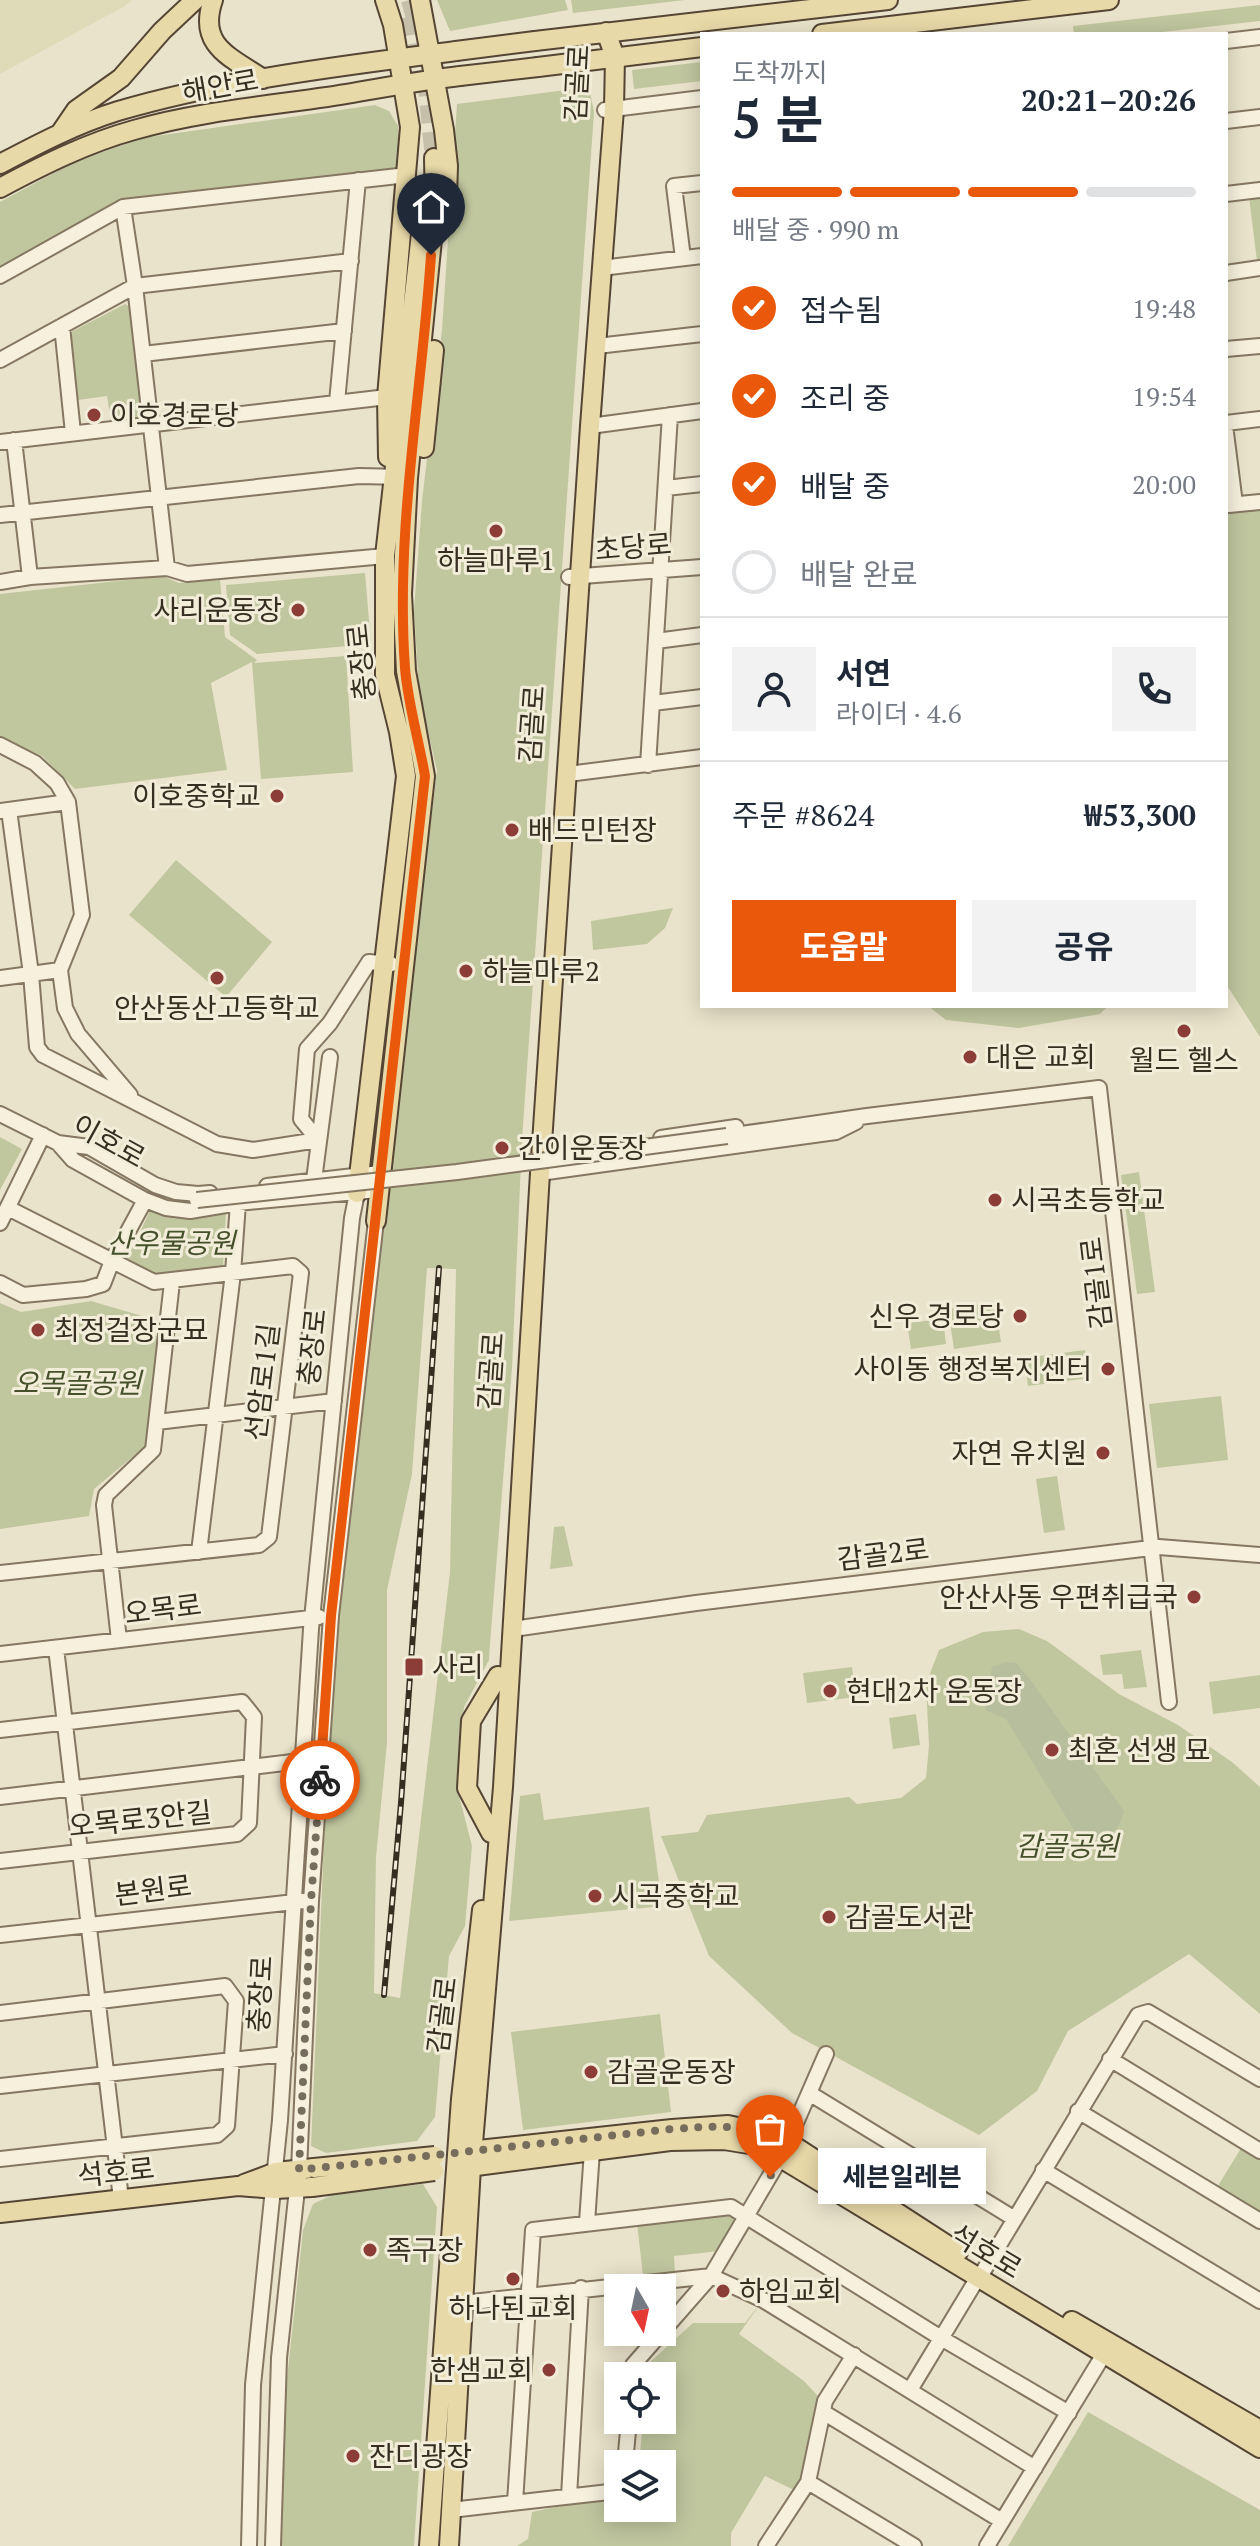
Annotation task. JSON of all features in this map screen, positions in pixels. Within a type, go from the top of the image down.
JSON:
[{"type":"main road","points":[[61,132],[76,110],[121,78],[162,31],[195,0]]},
{"type":"main road","points":[[213,0],[208,13],[212,40],[219,49],[263,79]]},
{"type":"main road","points":[[385,0],[400,59],[410,127],[387,397],[386,452],[401,477],[423,455],[446,224],[448,166],[432,54],[420,0]]},
{"type":"main road","points":[[606,32],[819,4],[888,0]]},
{"type":"main road","points":[[839,32],[1109,0]]},
{"type":"main road","name":"해안로","points":[[0,164],[61,132],[116,112],[263,79],[606,32]]},
{"type":"main road","name":"감골로","points":[[429,2546],[464,2160],[494,1911],[575,578],[597,346],[610,109],[610,57],[606,32]]},
{"type":"main road","points":[[610,57],[700,47]]},
{"type":"main road","name":"해안로","points":[[0,188],[73,151],[135,129],[403,83],[610,57]]},
{"type":"main road","points":[[337,96],[387,99],[399,107],[410,127]]},
{"type":"main road","name":"감골로","points":[[449,2546],[463,2303],[464,2160],[461,2099],[491,1833],[498,1676],[568,774],[585,328],[610,109]]},
{"type":"main road","name":"충장로","points":[[359,1183],[406,776],[385,675],[385,556],[401,477],[430,278],[435,210],[429,158]]},
{"type":"main road","name":"충장로","points":[[376,1221],[425,776],[406,671],[401,477]]},
{"type":"main road","name":"석호로","points":[[0,2213],[434,2164],[672,2129],[728,2125],[770,2134],[784,2150],[1104,2354],[1256,2433]]},
{"type":"main road","name":"석호로","points":[[464,2160],[592,2151],[670,2141],[724,2140],[784,2150]]},
{"type":"main road","name":"석호로","points":[[981,2274],[1256,2433]]},
{"type":"street","points":[[819,4],[822,32]]},
{"type":"street","points":[[1228,41],[1260,37]]},
{"type":"street","points":[[610,109],[700,98]]},
{"type":"street","points":[[1228,121],[1260,117]]},
{"type":"street","points":[[0,276],[123,207],[407,175]]},
{"type":"street","points":[[337,402],[358,180]]},
{"type":"street","points":[[683,258],[674,186],[700,183]]},
{"type":"street","points":[[1228,194],[1260,190]]},
{"type":"street","points":[[123,207],[167,568]]},
{"type":"street","points":[[601,268],[700,256]]},
{"type":"street","points":[[1,355],[135,286],[351,261]]},
{"type":"street","points":[[1228,273],[1260,268]]},
{"type":"street","points":[[62,326],[73,433]]},
{"type":"street","points":[[143,354],[344,331]]},
{"type":"street","points":[[597,346],[700,334]]},
{"type":"street","points":[[1228,349],[1260,346]]},
{"type":"street","points":[[30,577],[24,512],[7,441],[387,397]]},
{"type":"street","points":[[590,426],[700,411]]},
{"type":"street","points":[[648,765],[670,415]]},
{"type":"street","points":[[1228,423],[1260,419]]},
{"type":"street","points":[[1228,469],[1230,505],[1260,502]]},
{"type":"street","points":[[0,515],[359,476],[401,477]]},
{"type":"street","points":[[666,488],[700,484]]},
{"type":"street","points":[[0,582],[30,577],[167,568],[187,574],[385,556]]},
{"type":"street","name":"초당로","points":[[575,578],[700,567]]},
{"type":"street","points":[[656,641],[700,635]]},
{"type":"street","points":[[653,703],[700,697]]},
{"type":"street","points":[[0,745],[35,763],[57,783],[68,802],[82,915],[60,970],[65,1008],[78,1034],[135,1102]]},
{"type":"street","points":[[568,774],[700,757]]},
{"type":"street","points":[[68,802],[5,811],[31,974],[37,1047],[43,1055],[217,1144],[253,1150],[318,1140]]},
{"type":"street","points":[[318,1140],[301,1119],[307,1049],[330,1023],[369,962],[405,966]]},
{"type":"street","points":[[0,978],[60,970]]},
{"type":"street","points":[[314,1180],[330,1057]]},
{"type":"street","name":"감골1로","points":[[727,1136],[1099,1088],[1169,1702]]},
{"type":"street","name":"이호로","points":[[0,1114],[153,1195],[175,1200],[457,1172],[727,1136]]},
{"type":"street","points":[[538,1164],[836,1132],[867,1116]]},
{"type":"street","points":[[0,1223],[43,1135]]},
{"type":"street","points":[[58,1143],[89,1147],[155,1185],[176,1192],[198,1194],[314,1180],[359,1183]]},
{"type":"street","points":[[58,1143],[73,1160],[145,1200],[166,1208],[190,1211],[379,1181]]},
{"type":"street","name":"충장로","points":[[249,2546],[253,2385],[285,2054],[301,1761],[352,1218],[359,1183]]},
{"type":"street","points":[[0,1283],[23,1295],[86,1289],[103,1284],[145,1200]]},
{"type":"street","points":[[199,1552],[233,1273],[238,1203]]},
{"type":"street","name":"선암로1길","points":[[0,1573],[259,1545],[269,1537],[301,1273],[293,1266],[154,1282],[8,1208]]},
{"type":"street","name":"충장로","points":[[273,2546],[279,2358],[306,2178],[311,1901],[331,1616],[376,1221]]},
{"type":"street","points":[[119,1640],[104,1505],[106,1495],[153,1450],[172,1282]]},
{"type":"street","points":[[157,1422],[334,1401]]},
{"type":"street","name":"감골2로","points":[[513,1629],[711,1601],[1153,1548],[1260,1555]]},
{"type":"street","name":"오목로","points":[[0,1654],[331,1616]]},
{"type":"street","points":[[56,1648],[121,2199]]},
{"type":"street","name":"오목로3안길","points":[[0,1730],[242,1702],[254,1717],[249,1823],[237,1834],[0,1861]]},
{"type":"street","points":[[0,1797],[301,1761]]},
{"type":"street","name":"본원로","points":[[0,1935],[294,1900],[311,1901]]},
{"type":"street","points":[[0,2013],[225,1986],[236,2001],[227,2126],[217,2135],[0,2159]]},
{"type":"street","points":[[910,2390],[1138,2015],[1148,2012],[1260,2079]]},
{"type":"street","points":[[0,2086],[285,2054]]},
{"type":"street","points":[[676,2316],[711,2276],[747,2217],[784,2150],[826,2054]]},
{"type":"street","points":[[1110,2059],[1260,2151]]},
{"type":"street","points":[[809,2093],[1015,2219]]},
{"type":"street","points":[[1078,2111],[1260,2221]]},
{"type":"street","points":[[587,2222],[592,2151]]},
{"type":"street","points":[[1043,2170],[1257,2293]]},
{"type":"street","points":[[515,2502],[533,2230],[731,2207],[941,2338],[1069,2413]]},
{"type":"street","points":[[463,2303],[711,2276],[763,2300],[1035,2468]]},
{"type":"street","points":[[569,2496],[581,2288]]},
{"type":"street","points":[[636,2362],[650,2346]]},
{"type":"street","points":[[987,2546],[1104,2354]]},
{"type":"street","points":[[771,2544],[808,2482],[825,2401],[854,2355]]},
{"type":"street","points":[[823,2412],[1002,2521]]},
{"type":"street","points":[[808,2482],[914,2546]]},
{"type":"street","points":[[451,2510],[604,2492]]},
{"type":"shaded area","points":[[0,0],[132,0],[0,74]]},
{"type":"green space","points":[[437,0],[565,0],[568,10],[450,31]]},
{"type":"green space","points":[[571,0],[685,0],[573,13]]},
{"type":"green space","points":[[1260,5],[1260,21],[1163,32],[1074,32],[1073,26]]},
{"type":"green space","points":[[700,62],[700,81],[634,89],[632,70]]},
{"type":"green space","points":[[589,87],[594,112],[522,1140],[512,1368],[489,1660],[464,1707],[457,1788],[472,1846],[465,1926],[449,1956],[435,2117],[417,2141],[326,2153],[311,2146],[331,1678],[381,1222],[437,771],[419,691],[414,610],[422,501],[442,330],[457,104]],"holes":[[[427,1268],[456,1269],[450,1572],[400,1998],[374,1993],[376,1857],[387,1743],[387,1590],[412,1474]]]},
{"type":"green space","points":[[375,105],[389,111],[398,126],[400,171],[125,206],[0,270],[0,202],[74,162],[142,138]]},
{"type":"green space","points":[[1260,196],[1260,261],[1257,261],[1249,197]]},
{"type":"green space","points":[[125,304],[131,307],[143,413],[139,419],[111,423],[107,396],[78,400],[71,332]]},
{"type":"green space","points":[[1260,508],[1260,1037],[1228,987],[1228,512]]},
{"type":"green space","name":"사리운동장","points":[[365,573],[371,644],[257,654],[230,635],[226,585]]},
{"type":"green space","points":[[163,576],[179,583],[220,580],[225,637],[257,660],[254,663],[346,656],[353,772],[261,779],[252,662],[211,683],[227,770],[75,789],[42,756],[0,737],[0,594]]},
{"type":"green space","points":[[176,860],[272,942],[226,997],[129,915]]},
{"type":"green space","points":[[673,908],[665,928],[647,944],[593,950],[591,921]]},
{"type":"green space","points":[[931,1008],[1106,1008],[1100,1014],[1019,1028],[946,1020]]},
{"type":"green space","points":[[0,1137],[22,1149],[0,1190]]},
{"type":"green space","points":[[1139,1172],[1155,1292],[1137,1294],[1121,1175]]},
{"type":"green space","name":"산우물공원","points":[[152,1206],[204,1216],[226,1212],[223,1268],[169,1274],[150,1272],[123,1260]]},
{"type":"green space","name":"오목골공원","points":[[91,1301],[142,1316],[143,1332],[162,1338],[148,1444],[94,1489],[89,1516],[0,1529],[0,1303],[21,1312]]},
{"type":"green space","points":[[995,1302],[1001,1342],[954,1349],[948,1309]]},
{"type":"green space","points":[[943,1319],[946,1344],[911,1349],[907,1323]]},
{"type":"green space","points":[[1085,1350],[1089,1378],[1028,1386],[1024,1358]]},
{"type":"green space","points":[[1221,1396],[1228,1460],[1157,1468],[1149,1404]]},
{"type":"green space","points":[[1057,1476],[1065,1530],[1044,1533],[1036,1479]]},
{"type":"green space","points":[[564,1526],[573,1566],[550,1569],[554,1527]]},
{"type":"green space","name":"감골공원","points":[[1019,1629],[1047,1641],[1119,1694],[1178,1725],[1232,1762],[1260,1787],[1260,2014],[1189,1954],[1068,2031],[1037,2091],[979,2135],[792,2033],[709,1956],[661,1836],[698,1832],[707,1815],[849,1797],[857,1804],[901,1798],[926,1778],[929,1746],[926,1684],[939,1650],[983,1632]]},
{"type":"green space","points":[[1141,1650],[1147,1687],[1124,1689],[1122,1674],[1103,1675],[1100,1655]]},
{"type":"green space","points":[[1006,1662],[1016,1663],[1029,1678],[1124,1811],[1118,1826],[1111,1833],[1085,1840],[1077,1835],[1006,1719],[985,1710],[992,1667]]},
{"type":"green space","name":"현대2차 운동장","points":[[852,1667],[856,1697],[807,1703],[803,1673]]},
{"type":"green space","points":[[1260,1675],[1260,1708],[1213,1714],[1209,1682]]},
{"type":"green space","points":[[916,1714],[920,1745],[893,1749],[889,1718]]},
{"type":"green space","points":[[540,1793],[544,1820],[649,1807],[661,1897],[653,1907],[509,1921],[520,1796]]},
{"type":"green space","name":"감골운동장","points":[[660,2014],[671,2112],[523,2130],[511,2032]]},
{"type":"green space","points":[[1243,2145],[1260,2155],[1260,2215],[1216,2189]]},
{"type":"green space","points":[[423,2184],[437,2207],[414,2546],[281,2546],[281,2435],[303,2230],[313,2204],[336,2193]]},
{"type":"green space","points":[[724,2213],[738,2222],[720,2251],[674,2256],[675,2273],[664,2274],[643,2274],[637,2223]]},
{"type":"green space","points":[[763,2300],[739,2334],[804,2381],[819,2397],[802,2476],[794,2490],[765,2476],[731,2533],[731,2546],[517,2546],[528,2539],[532,2512],[604,2497],[604,2522],[676,2522],[676,2450],[640,2450],[642,2434],[676,2434],[676,2362],[650,2362],[668,2346],[676,2346],[676,2338],[693,2323],[745,2323]]},
{"type":"green space","points":[[1088,2412],[1260,2510],[1260,2546],[1008,2546]]},
{"type":"tunnel","points":[[410,0],[419,33]]},
{"type":"tunnel","points":[[404,18],[417,95]]},
{"type":"tunnel","points":[[426,78],[434,158]]},
{"type":"railway","points":[[384,1995],[401,1803],[439,1268]]},
{"type":"way so far","points":[[320,1780],[311,1901],[299,2170],[728,2125],[770,2134],[788,2142],[770,2177]]},
{"type":"place","name":"이호경로당","points":[[94,415]]},
{"type":"place","name":"하늘마루1","points":[[496,531]]},
{"type":"place","name":"사리운동장","points":[[298,610]]},
{"type":"place","name":"이호중학교","points":[[277,796]]},
{"type":"place","name":"배드민턴장","points":[[512,830]]},
{"type":"place","name":"하늘마루2","points":[[466,971]]},
{"type":"place","name":"안산동산고등학교","points":[[217,978]]},
{"type":"place","name":"월드 헬스","points":[[1184,1031]]},
{"type":"place","name":"대은 교회","points":[[970,1057]]},
{"type":"place","name":"간이운동장","points":[[502,1148]]},
{"type":"place","name":"시곡초등학교","points":[[995,1200]]},
{"type":"place","name":"신우 경로당","points":[[1020,1316]]},
{"type":"place","name":"최정걸장군묘","points":[[38,1330]]},
{"type":"place","name":"사이동 행정복지센터","points":[[1108,1369]]},
{"type":"place","name":"자연 유치원","points":[[1103,1453]]},
{"type":"place","name":"안산사동 우편취급국","points":[[1194,1597]]},
{"type":"place","name":"사리","points":[[414,1667]]},
{"type":"place","name":"현대2차 운동장","points":[[830,1691]]},
{"type":"place","name":"최혼 선생 묘","points":[[1052,1750]]},
{"type":"place","name":"시곡중학교","points":[[595,1896]]},
{"type":"place","name":"감골도서관","points":[[829,1917]]},
{"type":"place","name":"감골운동장","points":[[591,2072]]},
{"type":"place","name":"세븐일레븐","points":[[770,2177]]},
{"type":"place","name":"족구장","points":[[370,2250]]},
{"type":"place","name":"하나된교회","points":[[513,2279]]},
{"type":"place","name":"하임교회","points":[[723,2291]]},
{"type":"place","name":"한샘교회","points":[[549,2370]]},
{"type":"place","name":"잔디광장","points":[[353,2456]]},
{"type":"route","points":[[320,1780],[331,1616],[425,776],[406,671],[402,594],[408,478],[431,255]]}]
